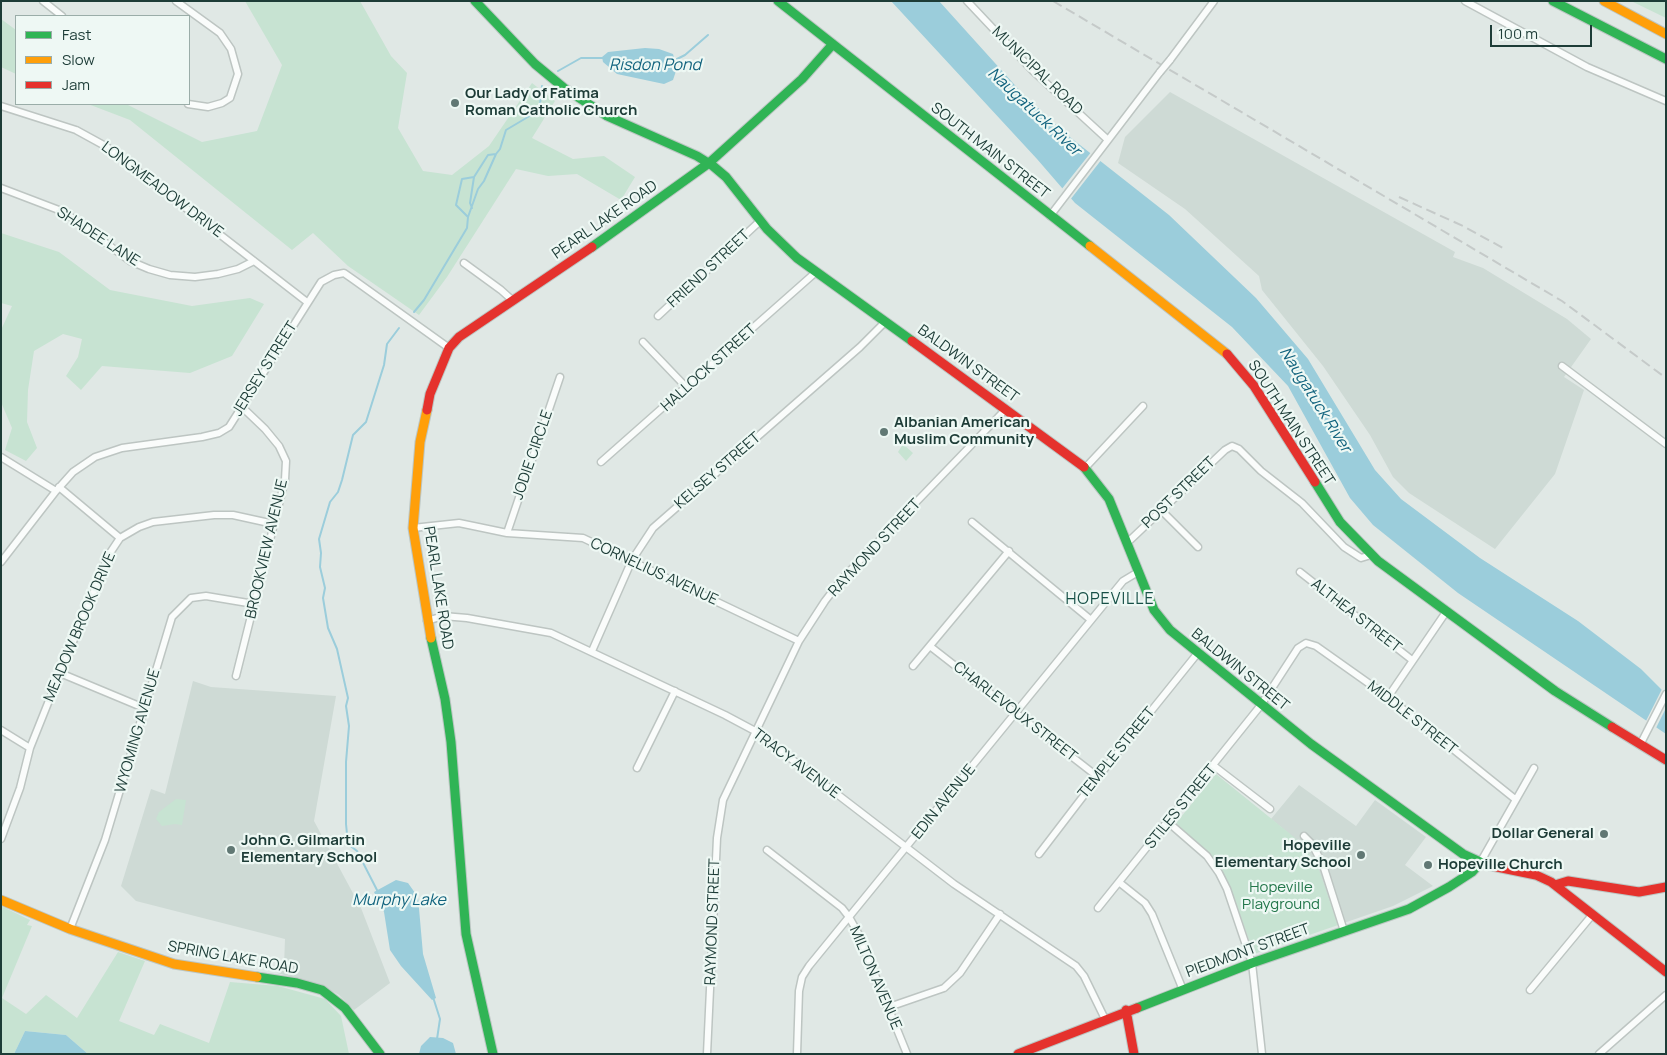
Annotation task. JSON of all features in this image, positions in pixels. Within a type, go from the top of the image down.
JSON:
[{"type":"main road","name":"BALDWIN STREET","points":[[475,1],[545,73],[580,100],[608,116],[709,163],[726,177],[760,221],[783,246],[1085,468],[1109,499],[1152,606],[1162,621],[1197,654],[1262,706],[1462,854],[1480,863],[1536,875],[1555,885],[1666,972]]},
{"type":"main road","name":"SOUTH MAIN STREET","points":[[778,1],[1050,216],[1194,326],[1232,360],[1258,392],[1340,522],[1371,555],[1555,691],[1666,760]]},
{"type":"main road","points":[[1552,1],[1666,59]]},
{"type":"main road","points":[[1604,1],[1666,34]]},
{"type":"main road","name":"PEARL LAKE ROAD","points":[[493,1054],[466,934],[451,742],[445,699],[427,621],[413,528],[420,442],[430,394],[449,348],[459,337],[511,299],[641,213],[709,163],[802,79],[833,44]]},
{"type":"main road","name":"PIEDMONT STREET","points":[[1018,1054],[1126,1010],[1252,963],[1417,906],[1462,879],[1480,863]]},
{"type":"main road","points":[[1555,885],[1568,882],[1639,892],[1666,887]]},
{"type":"main road","name":"SPRING LAKE ROAD","points":[[1,900],[70,929],[174,964],[211,971],[264,977],[322,990],[345,1008],[380,1054]]},
{"type":"main road","points":[[1126,1010],[1134,1054]]},
{"type":"street","points":[[43,1],[61,15]]},
{"type":"street","points":[[176,1],[220,33],[231,49],[238,74],[230,98],[222,103],[208,107],[190,104]]},
{"type":"street","name":"MUNICIPAL ROAD","points":[[967,1],[1033,71],[1108,140]]},
{"type":"street","points":[[1050,216],[1214,1]]},
{"type":"street","points":[[1465,1],[1598,73],[1666,101]]},
{"type":"street","name":"LONGMEADOW DRIVE","points":[[1,106],[76,130],[107,147],[307,302]]},
{"type":"street","name":"SHADEE LANE","points":[[1,188],[64,212],[130,261],[170,275],[195,277],[218,274],[238,269],[254,260]]},
{"type":"street","name":"FRIEND STREET","points":[[658,316],[760,221]]},
{"type":"street","points":[[464,263],[511,299]]},
{"type":"street","name":"HALLOCK STREET","points":[[601,462],[816,272]]},
{"type":"street","name":"JERSEY STREET","points":[[1,562],[57,489],[73,472],[95,457],[122,448],[219,433],[229,426],[307,302],[321,282],[334,275],[344,273],[449,348]]},
{"type":"street","name":"KELSEY STREET","points":[[592,650],[632,560],[653,528],[860,347],[885,322]]},
{"type":"street","points":[[643,342],[687,388]]},
{"type":"street","points":[[1562,366],[1666,444]]},
{"type":"street","name":"JODIE CIRCLE","points":[[507,533],[560,377]]},
{"type":"street","points":[[1085,468],[1143,406]]},
{"type":"street","name":"BROOKVIEW AVENUE","points":[[236,676],[285,480],[286,462],[279,446],[265,429],[242,407]]},
{"type":"street","name":"RAYMOND STREET","points":[[707,1054],[718,817],[723,800],[799,641],[842,579],[1006,409]]},
{"type":"street","name":"POST STREET","points":[[1127,543],[1224,450],[1232,446],[1239,449],[1261,470],[1302,503],[1344,547],[1361,558],[1371,555]]},
{"type":"street","points":[[1,456],[57,489],[120,538]]},
{"type":"street","points":[[1162,511],[1198,546]]},
{"type":"street","name":"MEADOW BROOK DRIVE","points":[[1,839],[20,788],[30,748],[110,553],[120,538],[139,527],[154,522],[214,515],[234,515],[274,524]]},
{"type":"street","points":[[972,522],[1092,620]]},
{"type":"street","name":"CORNELIUS AVENUE","points":[[413,528],[459,523],[507,533],[583,538],[799,641]]},
{"type":"street","points":[[913,666],[932,647],[1008,551]]},
{"type":"street","name":"EDIN AVENUE","points":[[797,1054],[799,991],[802,977],[1123,581],[1138,572]]},
{"type":"street","name":"ALTHEA STREET","points":[[1300,572],[1412,660]]},
{"type":"street","name":"WYOMING AVENUE","points":[[70,929],[105,840],[172,617],[191,598],[206,596],[254,604]]},
{"type":"street","points":[[1388,697],[1446,612]]},
{"type":"street","name":"TRACY AVENUE","points":[[427,621],[443,616],[529,628],[551,633],[592,650],[755,731],[954,884],[1076,966],[1084,976],[1105,1019]]},
{"type":"street","name":"MIDDLE STREET","points":[[1306,642],[1316,646],[1388,697],[1515,799]]},
{"type":"street","name":"STILES STREET","points":[[1098,908],[1169,823],[1262,706],[1298,648],[1306,642]]},
{"type":"street","name":"CHARLEVOUX STREET","points":[[932,647],[1098,777]]},
{"type":"street","name":"TEMPLE STREET","points":[[1039,854],[1197,654]]},
{"type":"street","points":[[60,673],[144,708]]},
{"type":"street","points":[[637,768],[675,691]]},
{"type":"street","points":[[1640,745],[1666,694]]},
{"type":"street","points":[[1,730],[30,748]]},
{"type":"street","points":[[1214,766],[1270,809]]},
{"type":"street","points":[[1480,863],[1534,768]]},
{"type":"street","points":[[1169,823],[1206,856],[1220,873],[1227,889],[1252,963],[1262,1054]]},
{"type":"street","points":[[1304,836],[1312,844],[1323,865],[1344,931]]},
{"type":"street","name":"MILTON AVENUE","points":[[767,850],[842,908],[849,917],[889,1007],[907,1054]]},
{"type":"street","points":[[1120,883],[1145,903],[1152,914],[1183,990]]},
{"type":"street","points":[[889,1007],[944,988],[960,973],[1000,914]]},
{"type":"street","points":[[1530,990],[1593,914]]},
{"type":"street","points":[[1599,1054],[1666,995]]},
{"type":"shaded area","points":[[1170,92],[1455,252],[1453,257],[1483,268],[1567,319],[1591,339],[1564,377],[1584,390],[1555,474],[1495,549],[1409,493],[1393,477],[1370,435],[1323,366],[1262,290],[1259,276],[1185,209],[1118,163],[1125,137]]},
{"type":"shaded area","name":"John G. Gilmartin Elementary School","points":[[193,681],[211,687],[336,696],[314,821],[361,908],[390,983],[354,1010],[339,995],[321,985],[277,973],[284,966],[285,939],[136,901],[121,886],[151,789],[165,794]]},
{"type":"shaded area","name":"Hopeville Elementary School","points":[[1299,785],[1356,826],[1375,800],[1426,837],[1405,865],[1433,886],[1393,906],[1338,925],[1314,860],[1300,843],[1271,819]]},
{"type":"green space","points":[[245,1],[360,1],[391,56],[407,73],[398,128],[423,171],[452,175],[489,146],[532,83],[555,101],[532,138],[573,159],[604,156],[635,177],[621,200],[577,174],[548,176],[516,169],[447,277],[419,315],[348,266],[313,233],[292,250],[130,120],[91,105],[128,105],[202,142],[257,131],[282,65]]},
{"type":"green space","points":[[1631,1],[1666,1],[1666,18]]},
{"type":"green space","points":[[1,19],[15,29],[15,74],[1,67]]},
{"type":"green space","points":[[1,233],[59,252],[110,290],[192,306],[250,298],[264,304],[232,356],[190,373],[102,366],[81,390],[66,376],[78,357],[82,339],[63,334],[34,351],[28,390],[27,422],[37,448],[26,461],[5,450],[12,428],[1,402],[1,330],[12,306],[1,303]]},
{"type":"green space","points":[[903,444],[913,453],[906,461],[898,452]]},
{"type":"green space","name":"Hopeville Playground","points":[[1216,774],[1294,837],[1307,851],[1319,870],[1338,925],[1254,954],[1230,887],[1219,864],[1176,823]]},
{"type":"green space","points":[[176,799],[186,800],[182,825],[162,826],[156,819],[159,812]]},
{"type":"green space","points":[[1,906],[30,920],[27,925],[32,926],[2,998],[26,1014],[46,995],[77,1018],[118,952],[145,961],[119,1021],[154,1035],[160,1024],[209,1043],[230,982],[278,986],[325,999],[341,1016],[349,1054],[88,1054],[66,1035],[25,1031],[14,1054],[1,1054]]},
{"type":"water","name":"Naugatuck River","points":[[891,1],[939,1],[1022,93],[1066,134],[1169,215],[1256,298],[1308,359],[1375,470],[1401,499],[1480,558],[1578,621],[1641,669],[1666,694],[1666,734],[1458,593],[1373,525],[1350,498],[1288,386],[1232,327],[1075,203],[1037,159]]},
{"type":"water","name":"Risdon Pond","points":[[645,48],[659,49],[673,54],[677,68],[673,80],[664,84],[617,74],[603,62],[602,57],[608,52]]},
{"type":"water","name":"Murphy Lake","points":[[396,880],[408,883],[418,897],[423,954],[436,998],[432,1000],[401,966],[390,950],[384,912],[374,892]]},
{"type":"water","points":[[25,1031],[66,1035],[88,1054],[14,1054]]},
{"type":"water","points":[[430,1037],[443,1038],[453,1043],[456,1054],[419,1054],[421,1046]]},
{"type":"pier","points":[[1092,151],[1102,159],[1070,200],[1061,190]]},
{"type":"pier","points":[[1663,687],[1666,690],[1666,708],[1655,730],[1645,723]]},
{"type":"waterway","points":[[673,61],[685,55],[708,35]]},
{"type":"waterway","points":[[558,71],[581,58],[604,58]]},
{"type":"waterway","points":[[414,312],[424,300],[467,228],[468,217],[456,205],[462,179],[474,177],[488,155],[496,154],[500,149],[506,130],[533,114],[540,104],[542,86]]},
{"type":"waterway","points":[[468,217],[478,189],[484,181],[496,154]]},
{"type":"waterway","points":[[472,208],[470,203],[474,177]]},
{"type":"waterway","points":[[378,892],[357,851],[348,844],[346,824],[346,762],[349,726],[346,706],[348,698],[337,649],[328,628],[323,598],[325,588],[320,567],[319,539],[330,502],[338,492],[342,480],[353,435],[366,422],[384,365],[387,344],[399,328]]},
{"type":"waterway","points":[[433,997],[440,1019],[437,1039]]},
{"type":"railway","points":[[1053,1],[1562,301],[1666,378]]},
{"type":"railway","points":[[1399,197],[1463,226],[1503,248]]},
{"type":"traffic: fast","points":[[475,1],[535,64],[564,88],[607,116],[697,156],[713,166],[726,177],[767,229],[797,258],[912,341]]},
{"type":"traffic: fast","points":[[778,1],[1090,246]]},
{"type":"traffic: fast","points":[[1553,1],[1666,59]]},
{"type":"traffic: fast","points":[[592,247],[709,163],[802,79],[833,44]]},
{"type":"traffic: fast","points":[[1084,467],[1109,499],[1154,610],[1170,630],[1311,744],[1463,854],[1487,865]]},
{"type":"traffic: fast","points":[[1315,482],[1340,522],[1378,561],[1555,691],[1612,727]]},
{"type":"traffic: fast","points":[[431,638],[445,699],[451,742],[466,934],[493,1054]]},
{"type":"traffic: fast","points":[[1137,1008],[1252,963],[1409,909],[1449,887],[1472,872],[1480,863]]},
{"type":"traffic: fast","points":[[257,977],[297,983],[322,990],[345,1008],[380,1054]]},
{"type":"traffic: slow","points":[[1604,1],[1666,34]]},
{"type":"traffic: slow","points":[[1090,246],[1227,354]]},
{"type":"traffic: slow","points":[[427,410],[420,442],[413,528],[431,638]]},
{"type":"traffic: slow","points":[[1,900],[70,929],[174,964],[257,977]]},
{"type":"traffic: jam","points":[[427,410],[430,394],[449,348],[459,337],[592,247]]},
{"type":"traffic: jam","points":[[912,341],[1084,467]]},
{"type":"traffic: jam","points":[[1227,354],[1254,386],[1315,482]]},
{"type":"traffic: jam","points":[[1612,727],[1666,760]]},
{"type":"traffic: jam","points":[[1487,865],[1536,875],[1551,882],[1666,972]]},
{"type":"traffic: jam","points":[[1555,885],[1568,881],[1639,892],[1666,887]]},
{"type":"traffic: jam","points":[[1018,1054],[1137,1008]]},
{"type":"traffic: jam","points":[[1126,1010],[1134,1054]]},
{"type":"place","name":"Our Lady of Fatima Roman Catholic Church","points":[[455,103]]},
{"type":"place","name":"Albanian American Muslim Community","points":[[884,432]]},
{"type":"place","name":"Dollar General","points":[[1604,834]]},
{"type":"place","name":"John G. Gilmartin Elementary School","points":[[231,850]]},
{"type":"place","name":"Hopeville Elementary School","points":[[1361,855]]},
{"type":"place","name":"Hopeville Church","points":[[1428,865]]},
{"type":"district","name":"HOPEVILLE","points":[[1110,600]]}]
